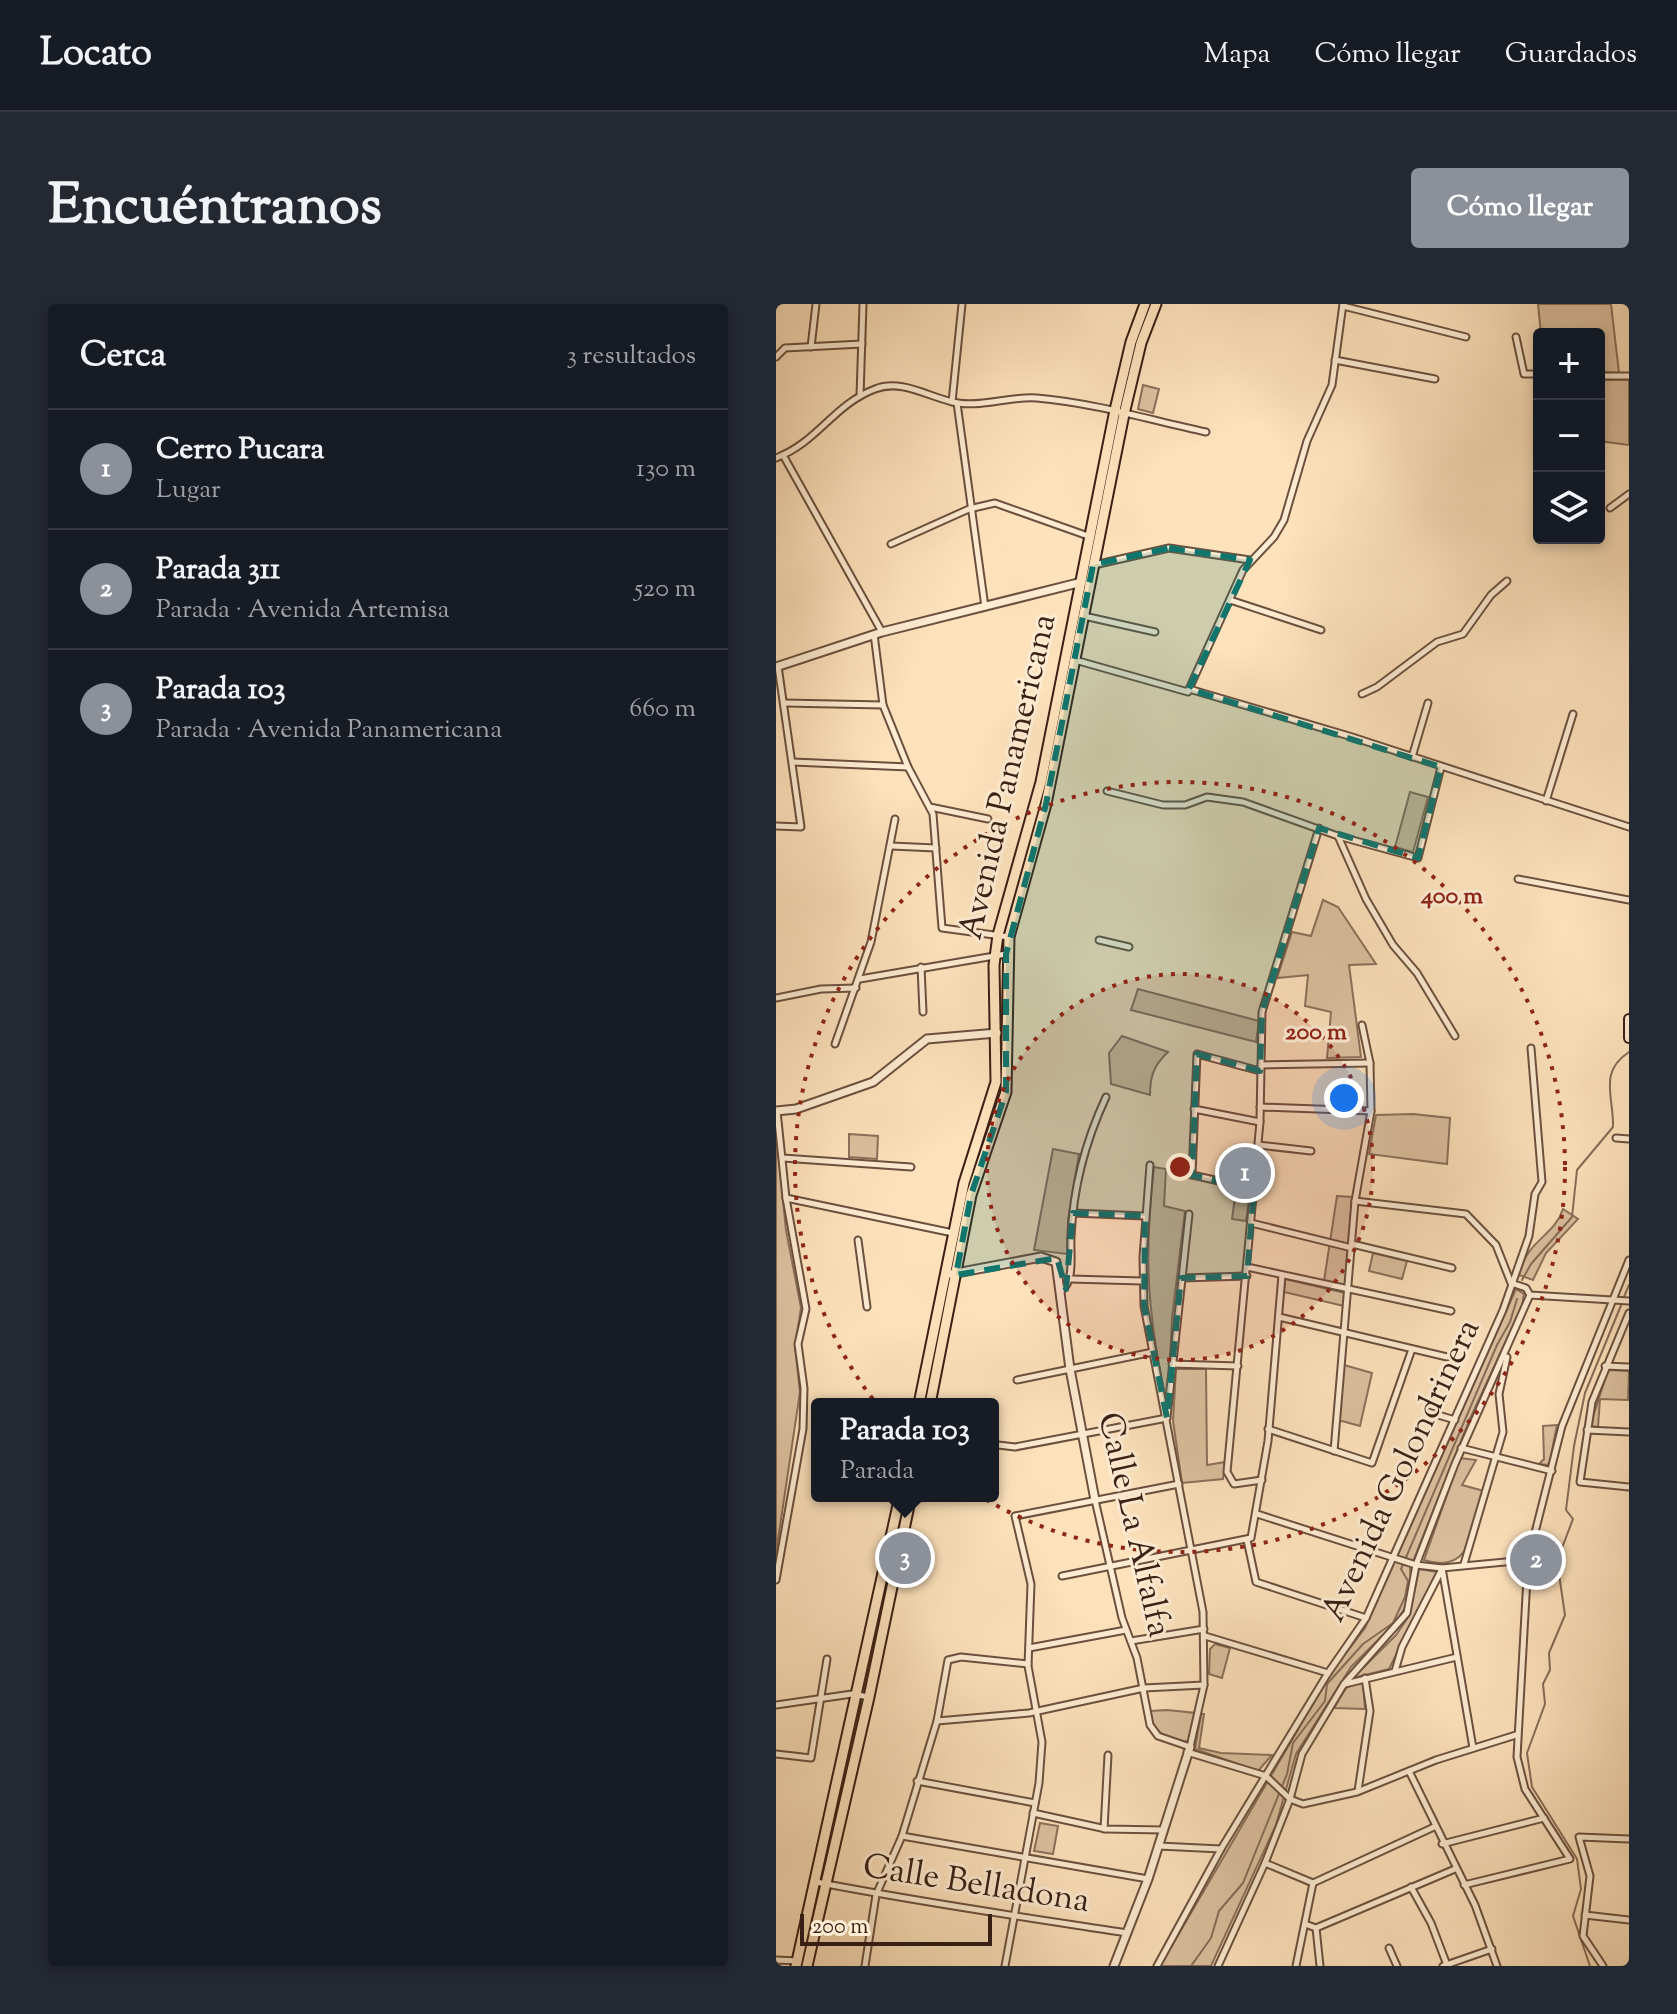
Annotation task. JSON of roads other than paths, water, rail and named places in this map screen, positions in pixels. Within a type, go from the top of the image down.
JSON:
[{"type":"main road","name":"Avenida Panamericana","points":[[931,1398],[971,1195],[1006,1092],[1009,1033],[998,935],[1031,826],[1088,564],[1131,342],[1145,304]]},
{"type":"main road","name":"Avenida Panamericana","points":[[1088,564],[1088,536],[1119,412],[1156,304]]},
{"type":"main road","name":"Avenida Panamericana","points":[[920,1398],[964,1183],[992,1102],[1000,954],[1009,937],[1046,804],[1083,615],[1084,583]]},
{"type":"main road","points":[[1629,1019],[1629,1038]]},
{"type":"main road","points":[[821,1883],[899,1502]]},
{"type":"main road","points":[[802,1963],[869,1697],[910,1502]]},
{"type":"street","points":[[811,347],[816,304]]},
{"type":"street","points":[[860,396],[863,304]]},
{"type":"street","points":[[962,304],[954,403],[985,607]]},
{"type":"street","points":[[1466,337],[1343,305],[1332,385],[1307,441],[1284,520],[1274,537],[1250,560],[1189,689],[1629,827]]},
{"type":"street","points":[[1516,337],[1524,374],[1533,374]]},
{"type":"street","points":[[776,357],[785,348],[862,344]]},
{"type":"street","points":[[1335,360],[1435,379]]},
{"type":"street","points":[[1605,376],[1629,376]]},
{"type":"street","points":[[1009,937],[942,928],[936,848],[929,807],[908,767],[883,705],[878,633],[779,457],[808,443],[843,406],[883,387],[899,386],[954,403],[1026,398],[1119,412],[1206,432]]},
{"type":"street","points":[[1610,508],[1629,494]]},
{"type":"street","points":[[891,544],[969,509],[995,503],[1088,536]]},
{"type":"street","points":[[1088,564],[1169,548],[1250,560]]},
{"type":"street","points":[[1362,694],[1377,687],[1437,642],[1463,634],[1491,595],[1507,581]]},
{"type":"street","points":[[776,826],[801,827],[777,666],[878,633],[1084,583]]},
{"type":"street","points":[[1230,600],[1321,630]]},
{"type":"street","points":[[1083,615],[1155,632]]},
{"type":"street","points":[[1075,660],[1188,692]]},
{"type":"street","points":[[784,703],[883,705]]},
{"type":"street","points":[[1412,757],[1428,703]]},
{"type":"street","points":[[1546,801],[1573,714]]},
{"type":"street","points":[[793,762],[908,767]]},
{"type":"street","points":[[1107,791],[1163,805],[1185,805],[1207,797],[1243,802],[1338,836],[1418,858],[1441,767]]},
{"type":"street","points":[[929,807],[988,819]]},
{"type":"street","points":[[835,1044],[860,979],[895,819]]},
{"type":"street","points":[[1262,1480],[1234,1484],[1227,1478],[1260,1122],[1262,1012],[1319,828]]},
{"type":"street","points":[[1338,836],[1366,899],[1393,945],[1417,973],[1455,1036]]},
{"type":"street","points":[[891,846],[936,848]]},
{"type":"street","points":[[1518,879],[1629,900]]},
{"type":"street","points":[[1099,940],[1129,947]]},
{"type":"street","points":[[860,979],[1000,954]]},
{"type":"street","points":[[921,967],[923,1012]]},
{"type":"street","points":[[776,998],[821,989],[856,988]]},
{"type":"street","points":[[1334,1451],[1355,1201],[1371,1111],[1370,1063],[1362,1025]]},
{"type":"street","points":[[776,1580],[803,1429],[804,1388],[798,1344],[806,1309],[786,1198],[776,1111],[796,1109],[873,1082],[927,1039],[1009,1033]]},
{"type":"street","name":"Avenida Golondrinera","points":[[1157,1966],[1221,1849],[1328,1673],[1366,1618],[1503,1310],[1529,1236],[1535,1194],[1542,1182],[1531,1048]]},
{"type":"street","points":[[1192,1175],[1197,1054],[1260,1068],[1370,1063]]},
{"type":"street","points":[[1062,1290],[1070,1279],[1073,1213],[1084,1153],[1106,1097]]},
{"type":"street","points":[[1260,1107],[1371,1111]]},
{"type":"street","points":[[1194,1109],[1260,1122]]},
{"type":"street","points":[[1616,1138],[1629,1139]]},
{"type":"street","points":[[1258,1145],[1311,1151]]},
{"type":"street","points":[[783,1158],[911,1167]]},
{"type":"street","points":[[1114,1966],[1159,1846],[1204,1685],[1205,1632],[1142,1281],[1150,1165]]},
{"type":"street","points":[[1175,1171],[1254,1189]]},
{"type":"street","points":[[786,1198],[953,1233]]},
{"type":"street","points":[[1355,1201],[1466,1214],[1496,1245],[1511,1283],[1526,1288],[1530,1295]]},
{"type":"street","points":[[1073,1213],[1145,1216]]},
{"type":"street","points":[[999,1445],[1015,1447],[1167,1418],[1170,1414],[1172,1364],[1189,1214]]},
{"type":"street","points":[[1251,1223],[1452,1268]]},
{"type":"street","points":[[858,1240],[867,1307]]},
{"type":"street","name":"Calle La Alfalfa","points":[[956,1275],[1041,1257],[1053,1259],[1062,1290],[1070,1369],[1095,1500],[1109,1566],[1153,1731],[1188,1750]]},
{"type":"street","points":[[1464,1885],[1570,1859],[1525,1789],[1517,1757],[1528,1560],[1571,1401],[1622,1301],[1629,1260]]},
{"type":"street","points":[[1247,1267],[1451,1311]]},
{"type":"street","points":[[944,1273],[956,1275]]},
{"type":"street","points":[[1062,1576],[1192,1548],[1247,1540],[1254,1534],[1268,1429],[1282,1275]]},
{"type":"street","points":[[1182,1278],[1247,1276]]},
{"type":"street","points":[[1070,1279],[1142,1281]]},
{"type":"street","points":[[1530,1295],[1622,1301]]},
{"type":"street","points":[[1464,1565],[1503,1432],[1499,1394],[1509,1348],[1530,1295]]},
{"type":"street","points":[[939,1298],[950,1300]]},
{"type":"street","points":[[1629,1313],[1605,1366],[1587,1430],[1580,1482],[1629,1487]]},
{"type":"street","points":[[1279,1317],[1447,1357]]},
{"type":"street","name":"Avenida Golondrinera","points":[[1218,1966],[1265,1863],[1290,1799],[1302,1754],[1344,1684],[1407,1613],[1416,1565],[1461,1448],[1509,1348]]},
{"type":"street","points":[[1268,1429],[1372,1463],[1412,1349]]},
{"type":"street","points":[[1017,1380],[1153,1352]]},
{"type":"street","points":[[1172,1364],[1238,1366]]},
{"type":"street","points":[[1605,1366],[1629,1367]]},
{"type":"street","points":[[1428,1412],[1455,1420]]},
{"type":"street","points":[[1587,1430],[1629,1432]]},
{"type":"street","points":[[1461,1448],[1552,1471]]},
{"type":"street","points":[[1005,1966],[1041,1762],[1039,1710],[1028,1664],[1031,1584],[1015,1516],[1179,1484]]},
{"type":"street","points":[[1257,1514],[1416,1565],[1442,1568],[1528,1560]]},
{"type":"street","points":[[1247,1540],[1256,1582],[1366,1618]]},
{"type":"street","points":[[1442,1568],[1473,1748]]},
{"type":"street","points":[[1395,1671],[1402,1647],[1442,1568]]},
{"type":"street","points":[[1029,1648],[1126,1630]]},
{"type":"street","points":[[1131,1641],[1205,1632],[1328,1673]]},
{"type":"street","points":[[865,1966],[876,1895],[902,1836],[937,1721],[948,1660],[961,1657],[1028,1664]]},
{"type":"street","points":[[1344,1684],[1457,1657]]},
{"type":"street","points":[[776,1754],[811,1758],[827,1659]]},
{"type":"street","points":[[1357,1792],[1370,1711],[1365,1678]]},
{"type":"street","points":[[937,1721],[1039,1710],[1144,1688],[1204,1685]]},
{"type":"street","points":[[776,1705],[858,1695],[869,1697]]},
{"type":"street","points":[[1188,1750],[1266,1776],[1290,1799],[1303,1804],[1357,1792],[1516,1735]]},
{"type":"street","points":[[1104,1829],[1108,1755]]},
{"type":"street","points":[[1409,1771],[1464,1885],[1497,1966]]},
{"type":"street","points":[[917,1781],[1035,1803]]},
{"type":"street","points":[[1033,1813],[1104,1829],[1164,1830]]},
{"type":"street","points":[[1442,1844],[1544,1818]]},
{"type":"street","points":[[1265,1863],[1313,1883],[1434,1827]]},
{"type":"street","points":[[902,1836],[1148,1879]]},
{"type":"street","points":[[1603,1966],[1583,1936],[1590,1876],[1579,1837],[1629,1839]]},
{"type":"street","points":[[1159,1846],[1221,1849]]},
{"type":"street","points":[[1305,1924],[1316,1928],[1455,1869]]},
{"type":"street","name":"Calle Belladona","points":[[821,1883],[876,1895],[926,1899],[1128,1933]]},
{"type":"street","points":[[1296,1966],[1313,1883]]},
{"type":"street","points":[[1411,1887],[1431,1923],[1445,1965],[1492,1949]]},
{"type":"street","points":[[1585,1915],[1629,1920]]},
{"type":"street","points":[[1316,1928],[1320,1966]]},
{"type":"street","points":[[1389,1948],[1397,1966]]},
{"type":"street","points":[[776,1960],[802,1963]]},
{"type":"waterway","points":[[1522,1280],[1531,1264],[1572,1217],[1577,1170],[1613,1127],[1611,1077],[1619,1060],[1629,1052]]},
{"type":"waterway","points":[[1624,1297],[1629,1285]]},
{"type":"waterway","points":[[1191,1966],[1211,1938],[1219,1911],[1243,1883],[1287,1774],[1293,1743],[1325,1701],[1327,1684],[1363,1644],[1393,1623],[1405,1597],[1408,1581],[1401,1569],[1497,1345],[1510,1322],[1517,1299]]},
{"type":"waterway","points":[[1590,1966],[1573,1916],[1581,1889],[1577,1859],[1532,1787],[1527,1753],[1545,1704],[1543,1684],[1550,1670],[1549,1653],[1565,1615],[1557,1561],[1573,1519],[1566,1510],[1585,1393],[1622,1303]]},
{"type":"place","name":"Cerro Pucara","points":[[1245,1173]]},
{"type":"place","name":"Parada 103","points":[[905,1558]]},
{"type":"place","name":"Parada 311","points":[[1536,1560]]}]
